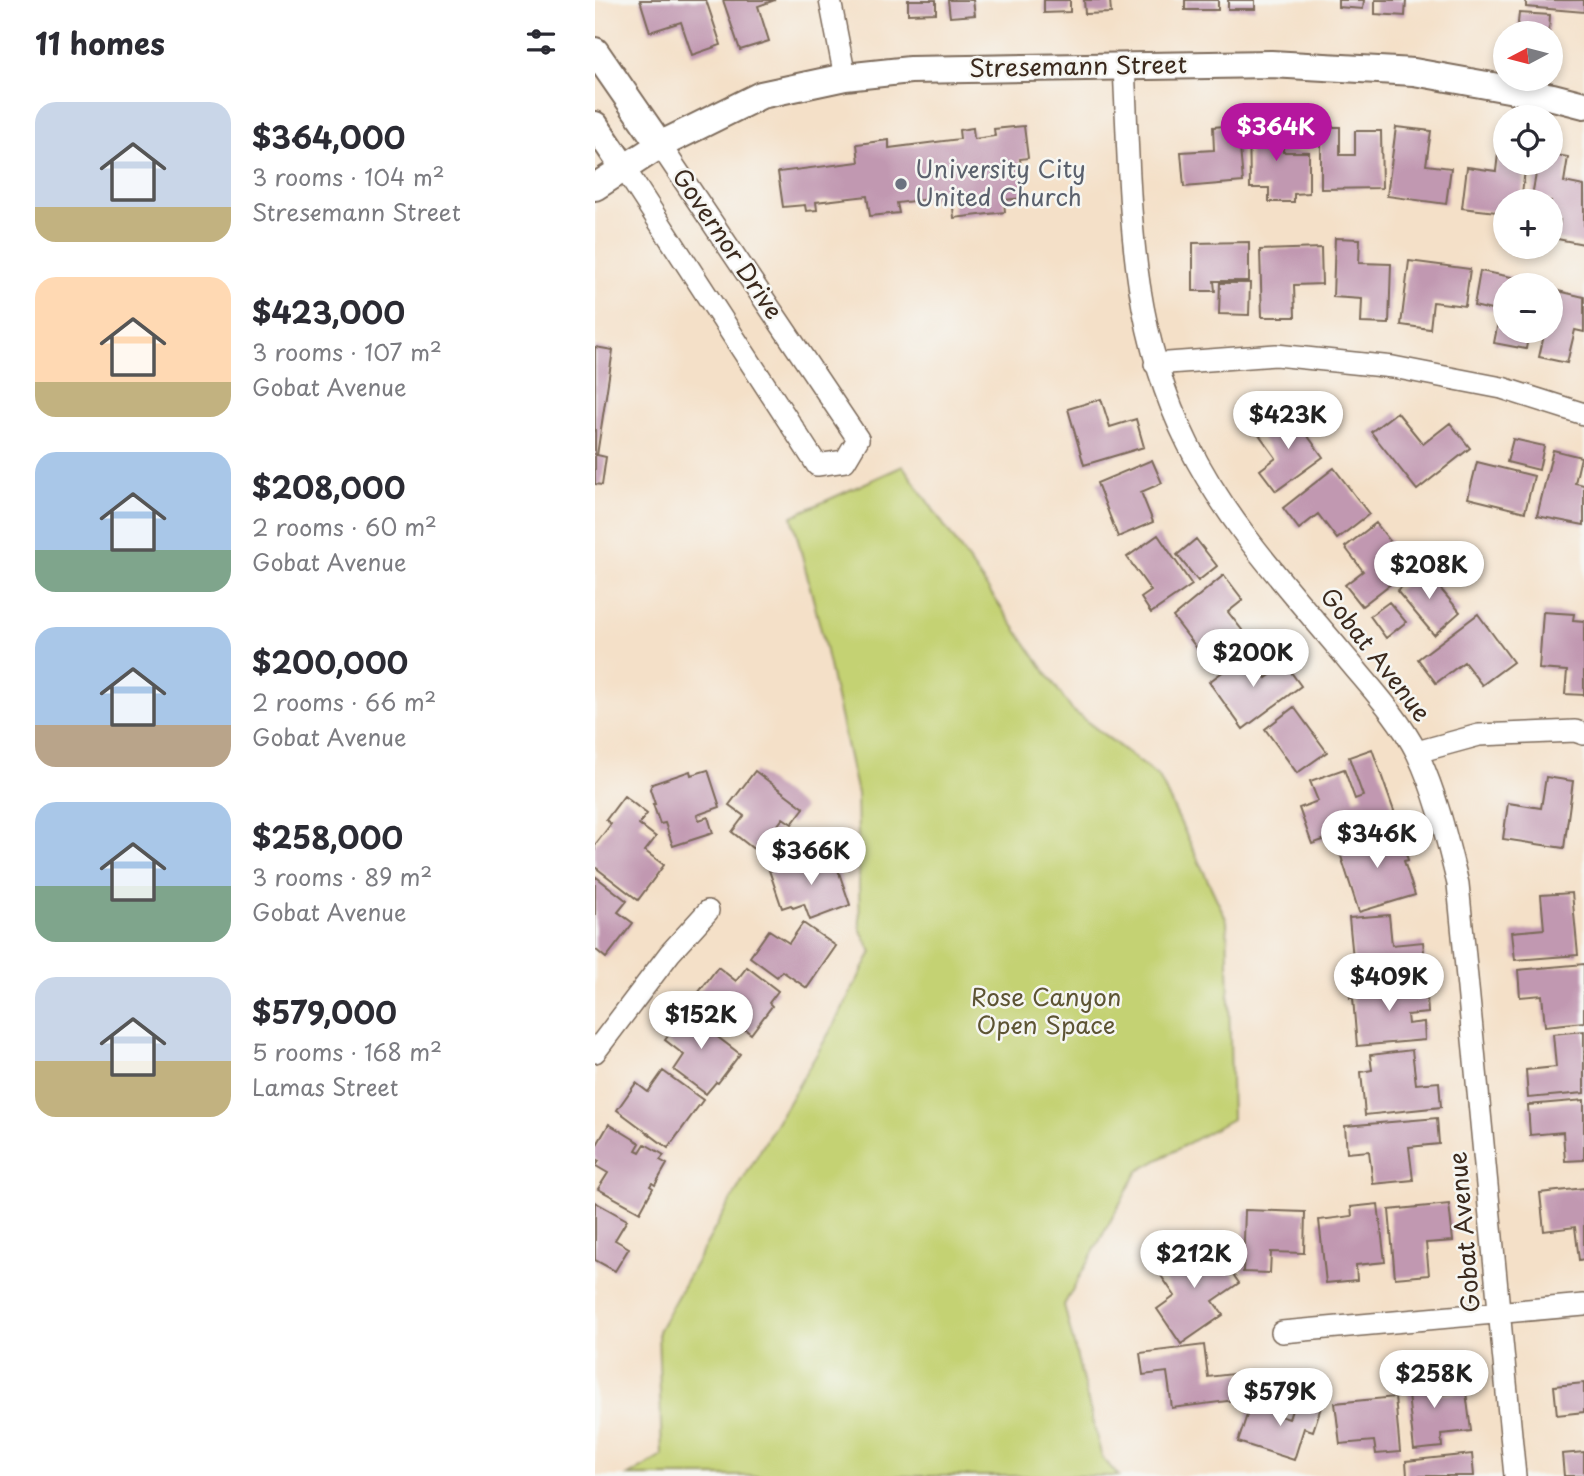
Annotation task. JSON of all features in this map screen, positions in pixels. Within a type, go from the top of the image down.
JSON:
[{"type":"street","points":[[830,0],[845,77]]},
{"type":"street","name":"Governor Drive","points":[[595,51],[858,439],[845,461],[817,465],[595,125]]},
{"type":"street","name":"Stresemann Street","points":[[595,187],[660,145],[761,95],[845,77],[910,70],[1271,64],[1414,72],[1584,105]]},
{"type":"street","name":"Gobat Avenue","points":[[1123,67],[1135,270],[1145,327],[1156,364],[1188,444],[1233,521],[1388,708],[1416,752],[1441,816],[1458,884],[1515,1476]]},
{"type":"street","points":[[1156,364],[1276,355],[1393,367],[1502,388],[1584,414]]},
{"type":"street","points":[[1416,752],[1479,735],[1575,731],[1584,734]]},
{"type":"street","points":[[595,1052],[670,953],[708,911]]},
{"type":"street","points":[[1282,1332],[1584,1304]]},
{"type":"green space","name":"Rose Canyon Open Space","points":[[903,466],[1072,710],[1159,777],[1227,921],[1232,1119],[1138,1171],[1064,1305],[1102,1458],[1119,1476],[628,1476],[662,1456],[658,1331],[832,1028],[872,952],[860,929],[857,794],[823,638],[792,516]]},
{"type":"building","points":[[640,0],[706,0],[721,45],[692,55],[681,22],[650,32]]},
{"type":"building","points":[[723,0],[775,0],[758,6],[769,41],[740,50]]},
{"type":"building","points":[[908,0],[936,0],[936,13],[908,14]]},
{"type":"building","points":[[948,0],[973,0],[975,15],[950,17]]},
{"type":"building","points":[[1044,0],[1070,0],[1070,12],[1044,13]]},
{"type":"building","points":[[1084,0],[1110,0],[1111,13],[1085,14]]},
{"type":"building","points":[[1185,0],[1218,0],[1218,10],[1185,10]]},
{"type":"building","points":[[1228,0],[1255,0],[1255,9],[1228,9]]},
{"type":"building","points":[[1338,0],[1364,0],[1363,9],[1338,7]]},
{"type":"building","points":[[1375,0],[1406,0],[1405,16],[1375,14]]},
{"type":"building","points":[[1526,0],[1584,0],[1584,12],[1526,7]]},
{"type":"building","points":[[1519,13],[1550,15],[1550,21],[1518,21]]},
{"type":"building","points":[[1249,120],[1282,120],[1283,152],[1309,152],[1309,193],[1294,194],[1294,202],[1269,202],[1269,188],[1250,188]]},
{"type":"building","points":[[1238,125],[1243,182],[1184,187],[1181,152],[1214,150],[1213,127]]},
{"type":"building","name":"University City United Church","points":[[1024,126],[1028,158],[1020,159],[1024,198],[1004,200],[1005,212],[954,218],[952,196],[897,203],[899,213],[870,216],[867,196],[816,202],[817,210],[806,211],[805,205],[783,207],[778,172],[859,162],[857,144],[889,140],[889,148],[960,139],[959,130],[973,128],[974,139],[995,136],[994,129]]},
{"type":"building","points":[[1321,127],[1340,127],[1340,155],[1355,155],[1355,131],[1381,131],[1382,188],[1321,189]]},
{"type":"building","points":[[1396,127],[1431,131],[1426,165],[1451,168],[1446,204],[1387,196]]},
{"type":"building","points":[[1563,156],[1568,157],[1564,182],[1584,186],[1584,244],[1563,240],[1563,189],[1533,189],[1536,175],[1563,175]]},
{"type":"building","points":[[1467,167],[1493,171],[1493,175],[1524,175],[1523,189],[1493,189],[1493,212],[1462,208]]},
{"type":"building","points":[[1335,238],[1360,239],[1359,263],[1391,264],[1389,324],[1361,323],[1362,299],[1333,297]]},
{"type":"building","points":[[1249,242],[1249,281],[1214,281],[1215,291],[1193,291],[1193,243]]},
{"type":"building","points":[[1321,248],[1322,284],[1294,285],[1295,317],[1262,317],[1260,250]]},
{"type":"building","points":[[1409,261],[1470,269],[1465,306],[1433,302],[1430,329],[1401,325]]},
{"type":"building","points":[[1480,271],[1493,273],[1493,310],[1474,306]]},
{"type":"building","points":[[1220,283],[1250,283],[1249,315],[1219,314]]},
{"type":"building","points":[[1563,292],[1584,297],[1584,332],[1575,330],[1567,363],[1539,357],[1542,343],[1563,343]]},
{"type":"building","points":[[1494,343],[1527,343],[1526,349]]},
{"type":"building","points":[[595,347],[613,350],[597,455],[606,457],[602,485],[595,484]]},
{"type":"building","points":[[1101,399],[1110,427],[1136,419],[1144,447],[1084,465],[1068,409]]},
{"type":"building","points":[[1289,410],[1323,457],[1276,491],[1260,470],[1276,458],[1258,433]]},
{"type":"building","points":[[1397,412],[1423,444],[1450,423],[1470,448],[1417,490],[1371,432]]},
{"type":"building","points":[[1513,439],[1544,446],[1539,470],[1507,462]]},
{"type":"building","points":[[1553,450],[1581,457],[1575,483],[1584,485],[1584,525],[1537,516]]},
{"type":"building","points":[[1152,460],[1162,483],[1141,492],[1153,522],[1118,537],[1097,483]]},
{"type":"building","points":[[1477,462],[1534,476],[1525,512],[1468,498]]},
{"type":"building","points":[[1334,468],[1369,514],[1337,539],[1318,514],[1299,529],[1283,508]]},
{"type":"building","points":[[1376,523],[1411,568],[1362,606],[1345,585],[1363,571],[1345,547]]},
{"type":"building","points":[[1158,535],[1192,585],[1151,613],[1141,598],[1151,591],[1127,557]]},
{"type":"building","points":[[1196,539],[1217,566],[1198,581],[1177,555]]},
{"type":"building","points":[[1423,568],[1460,612],[1434,635],[1397,591]]},
{"type":"building","points":[[1224,575],[1243,600],[1228,612],[1246,635],[1209,664],[1173,617]]},
{"type":"building","points":[[1389,602],[1406,622],[1386,638],[1370,616]]},
{"type":"building","points":[[1543,612],[1574,614],[1573,620],[1584,621],[1584,695],[1565,694],[1567,671],[1539,669]]},
{"type":"building","points":[[1478,614],[1513,662],[1482,685],[1464,662],[1436,683],[1418,659]]},
{"type":"building","points":[[1248,653],[1266,678],[1285,664],[1301,686],[1243,729],[1209,682]]},
{"type":"building","points":[[1294,707],[1327,752],[1297,773],[1265,729]]},
{"type":"building","points":[[1372,749],[1395,814],[1312,844],[1299,808],[1318,801],[1310,781],[1344,769],[1355,799],[1363,796],[1349,757]]},
{"type":"building","points":[[708,770],[720,807],[697,815],[699,820],[708,817],[713,833],[673,846],[665,823],[660,824],[653,804],[650,789],[652,784],[690,771],[691,775]]},
{"type":"building","points":[[755,771],[804,808],[792,824],[783,818],[775,829],[783,835],[765,858],[732,832],[744,816],[729,805]]},
{"type":"building","points":[[1546,777],[1573,781],[1564,848],[1503,839],[1508,803],[1541,808]]},
{"type":"building","points":[[624,796],[647,814],[639,824],[656,837],[645,851],[664,865],[638,900],[595,867],[595,845],[611,824],[606,820]]},
{"type":"building","points":[[1398,828],[1408,860],[1404,861],[1415,895],[1359,912],[1338,847]]},
{"type":"building","points":[[833,855],[850,905],[810,920],[804,904],[782,908],[769,870],[796,860],[798,867]]},
{"type":"building","points":[[595,876],[627,901],[618,912],[633,923],[606,958],[595,949]]},
{"type":"building","points":[[1572,893],[1578,955],[1515,960],[1512,932],[1544,929],[1541,895]]},
{"type":"building","points":[[1389,915],[1392,945],[1423,942],[1426,971],[1355,978],[1349,918]]},
{"type":"building","points":[[803,923],[836,946],[807,988],[782,971],[777,977],[750,957],[769,930],[789,943]]},
{"type":"building","points":[[1584,964],[1584,1022],[1545,1026],[1542,995],[1520,997],[1518,970]]},
{"type":"building","points":[[718,967],[736,981],[747,967],[778,991],[769,1003],[772,1006],[751,1034],[721,1011],[715,1019],[692,1001]]},
{"type":"building","points":[[1426,981],[1428,1013],[1407,1015],[1408,1024],[1424,1022],[1425,1040],[1357,1046],[1353,998],[1350,998],[1349,988]]},
{"type":"building","points":[[691,1006],[716,1025],[711,1032],[740,1054],[706,1094],[674,1070],[684,1055],[665,1040]]},
{"type":"building","points":[[1584,1031],[1584,1093],[1528,1098],[1526,1070],[1556,1067],[1553,1034]]},
{"type":"building","points":[[1412,1050],[1416,1084],[1439,1082],[1441,1107],[1365,1115],[1361,1072],[1372,1070],[1370,1055]]},
{"type":"building","points":[[663,1071],[703,1100],[668,1148],[617,1110],[636,1083],[648,1092]]},
{"type":"building","points":[[1584,1100],[1584,1160],[1565,1161],[1563,1132],[1530,1135],[1528,1105]]},
{"type":"building","points":[[1437,1118],[1439,1144],[1409,1147],[1413,1180],[1373,1184],[1369,1151],[1347,1153],[1345,1126]]},
{"type":"building","points":[[609,1124],[640,1143],[636,1150],[640,1152],[645,1144],[664,1155],[660,1160],[667,1164],[655,1185],[652,1183],[650,1186],[653,1188],[640,1212],[598,1189],[608,1173],[596,1166],[599,1161],[595,1159],[595,1148]]},
{"type":"building","points":[[1584,1188],[1584,1259],[1579,1260],[1575,1227],[1544,1231],[1540,1193]]},
{"type":"building","points":[[595,1202],[627,1220],[615,1240],[629,1248],[615,1271],[595,1260]]},
{"type":"building","points":[[1378,1204],[1385,1262],[1356,1265],[1357,1280],[1326,1283],[1319,1220],[1352,1216],[1351,1207]]},
{"type":"building","points":[[1449,1204],[1453,1241],[1426,1243],[1429,1275],[1395,1278],[1389,1210]]},
{"type":"building","points":[[1245,1210],[1305,1212],[1304,1253],[1271,1252],[1270,1273],[1243,1272]]},
{"type":"building","points":[[1209,1240],[1239,1283],[1213,1301],[1223,1315],[1181,1344],[1157,1309],[1175,1296],[1155,1267],[1175,1253],[1180,1260]]},
{"type":"building","points":[[1204,1345],[1208,1377],[1241,1373],[1244,1399],[1172,1408],[1167,1372],[1143,1375],[1140,1353]]},
{"type":"building","points":[[1431,1364],[1434,1395],[1466,1392],[1471,1431],[1441,1434],[1442,1447],[1414,1450],[1405,1367]]},
{"type":"building","points":[[1584,1383],[1584,1412],[1557,1415],[1554,1386]]},
{"type":"building","points":[[1297,1395],[1322,1404],[1313,1431],[1304,1428],[1294,1460],[1238,1442],[1250,1406],[1289,1419]]},
{"type":"building","points":[[1395,1397],[1400,1452],[1376,1454],[1374,1441],[1340,1444],[1335,1403]]},
{"type":"building","points":[[1584,1452],[1584,1476],[1564,1476],[1562,1454]]},
{"type":"building","points":[[1472,1454],[1474,1476],[1407,1476],[1406,1461]]},
{"type":"place","name":"University City United Church","points":[[901,184]]}]
